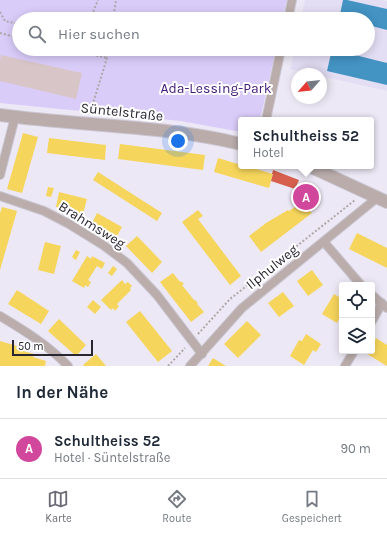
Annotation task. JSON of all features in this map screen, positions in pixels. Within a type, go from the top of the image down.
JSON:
[{"type":"street","points":[[289,12],[292,0]]},
{"type":"street","points":[[267,117],[280,56]]},
{"type":"street","name":"Süntelstraße","points":[[0,115],[171,132],[238,143]]},
{"type":"street","points":[[0,175],[15,117]]},
{"type":"street","points":[[316,169],[385,200]]},
{"type":"street","name":"Brahmsweg","points":[[0,196],[44,211],[69,224],[103,245],[128,263],[152,290],[202,354]]},
{"type":"street","name":"Ilphulweg","points":[[190,366],[242,308],[324,242],[385,200]]},
{"type":"street","points":[[324,242],[358,282]]},
{"type":"street","points":[[374,318],[385,305],[375,297]]},
{"type":"street","points":[[0,316],[29,333],[56,354],[68,366]]},
{"type":"street","points":[[345,366],[352,354]]},
{"type":"path","points":[[93,12],[98,0]]},
{"type":"path","points":[[114,12],[116,0]]},
{"type":"path","points":[[0,12],[6,21],[12,22]]},
{"type":"path","points":[[0,34],[12,37]]},
{"type":"path","points":[[88,123],[107,58],[99,56]]},
{"type":"path","points":[[168,366],[230,299],[366,191]]},
{"type":"shaded area","points":[[305,0],[387,1],[387,91],[327,77],[327,68],[290,69],[293,56],[375,56],[375,12],[302,12]]},
{"type":"green space","name":"Ada-Lessing-Park","points":[[0,0],[287,0],[284,12],[12,12],[12,56],[274,56],[261,117],[238,117],[238,131],[181,121],[0,103]]},
{"type":"building: Wohnen","points":[[23,133],[38,137],[22,193],[7,189]]},
{"type":"building: Wohnen","points":[[49,138],[106,145],[105,160],[47,153]]},
{"type":"building: Wohnen","points":[[120,144],[205,155],[203,170],[118,159]]},
{"type":"building: Wohnen","points":[[218,158],[238,164],[238,169],[256,169],[273,174],[269,188],[214,172]]},
{"type":"building: Wohnen","points":[[98,172],[162,213],[157,221],[93,180]]},
{"type":"building: Wohnen","points":[[302,183],[318,189],[309,210],[312,213],[261,252],[249,236],[266,223],[295,207],[296,205],[294,204]]},
{"type":"building: Wohnen","points":[[48,187],[54,188],[51,197],[46,196]]},
{"type":"building: Wohnen","points":[[59,192],[87,199],[83,214],[56,207]]},
{"type":"building: Wohnen","points":[[2,207],[17,211],[0,270],[0,213]]},
{"type":"building: Wohnen","points":[[198,210],[203,216],[198,219],[241,276],[230,285],[182,222]]},
{"type":"building: Wohnen","points":[[97,213],[122,227],[115,240],[90,227]]},
{"type":"building: Wohnen","points":[[357,233],[387,248],[387,268],[349,249]]},
{"type":"building: Wohnen","points":[[137,236],[162,262],[152,273],[126,246]]},
{"type":"building: Wohnen","points":[[45,242],[61,246],[54,274],[38,270]]},
{"type":"building: Wohnen","points":[[76,250],[80,252],[76,260],[72,257]]},
{"type":"building: Wohnen","points":[[87,256],[91,259],[92,256],[105,263],[102,269],[97,266],[88,280],[91,282],[88,287],[85,285],[84,288],[72,281]]},
{"type":"building: Wohnen","points":[[113,266],[117,269],[112,276],[108,273]]},
{"type":"building: Wohnen","points":[[312,270],[323,285],[308,296],[297,281]]},
{"type":"building: Wohnen","points":[[173,273],[180,282],[181,281],[184,284],[182,285],[204,312],[191,322],[160,282]]},
{"type":"building: Wohnen","points":[[122,280],[125,284],[128,282],[132,286],[130,288],[131,290],[117,304],[119,306],[115,311],[113,308],[111,310],[101,300]]},
{"type":"building: Wohnen","points":[[17,290],[49,311],[41,324],[8,304]]},
{"type":"building: Wohnen","points":[[283,292],[294,306],[279,317],[268,303]]},
{"type":"building: Wohnen","points":[[334,294],[339,297],[339,319],[337,323],[322,314]]},
{"type":"building: Wohnen","points":[[93,300],[101,307],[95,314],[87,307]]},
{"type":"building: Wohnen","points":[[140,311],[172,351],[158,362],[126,322]]},
{"type":"building: Wohnen","points":[[59,319],[86,345],[76,356],[48,331]]},
{"type":"building: Wohnen","points":[[247,321],[261,335],[238,358],[224,344]]},
{"type":"building: Wohnen","points":[[306,334],[321,344],[316,352],[313,350],[304,365],[290,356],[299,340],[302,341]]},
{"type":"building: Wohnen","points":[[376,338],[387,345],[387,366],[367,354],[375,354]]},
{"type":"building: Wohnen","points":[[0,341],[17,346],[16,349],[34,354],[33,357],[46,361],[45,366],[0,366]]},
{"type":"building: Wohnen","points":[[96,354],[106,366],[83,365]]},
{"type":"building: Wohnen","points":[[213,358],[226,366],[208,366]]},
{"type":"building: Handel","points":[[273,170],[299,180],[295,189],[271,181]]},
{"type":"building: Schulen","points":[[343,0],[387,9],[387,30],[375,27],[375,12],[340,12]]},
{"type":"building: Schulen","points":[[330,56],[359,56],[387,63],[387,85],[327,71]]},
{"type":"building: Sonstige","points":[[1,55],[82,73],[76,99],[0,81]]},
{"type":"place","name":"Schultheiss 52","points":[[306,197]]}]
